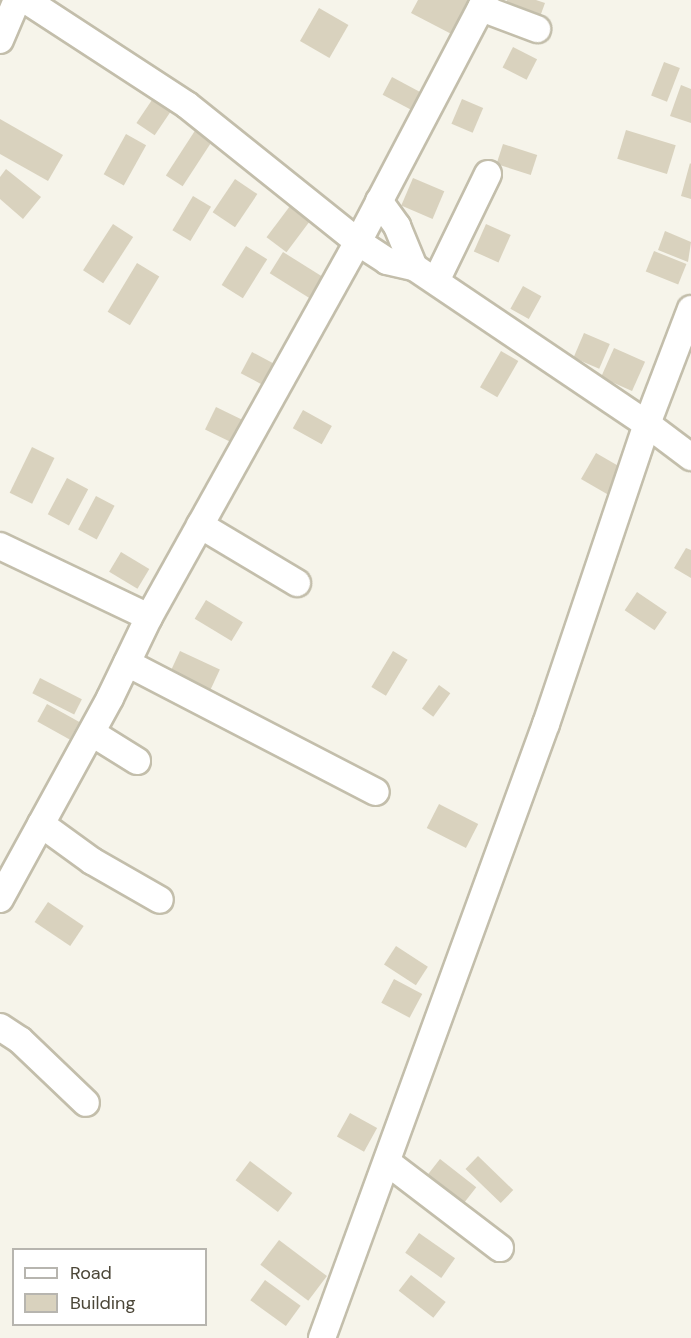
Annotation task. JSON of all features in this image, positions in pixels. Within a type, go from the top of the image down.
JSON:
[{"type":"street","points":[[0,40],[17,0]]},
{"type":"street","points":[[26,0],[370,220],[397,226],[414,267]]},
{"type":"street","points":[[0,899],[92,733],[149,617],[370,220],[483,4],[537,29]]},
{"type":"street","points":[[436,281],[488,174]]},
{"type":"street","points":[[370,220],[387,261],[414,267],[436,281],[647,423],[691,457]]},
{"type":"street","points":[[322,1338],[546,724],[647,423],[691,309]]},
{"type":"street","points":[[200,525],[297,583]]},
{"type":"street","points":[[0,546],[149,617]]},
{"type":"street","points":[[127,663],[376,792]]},
{"type":"street","points":[[92,733],[137,762]]},
{"type":"street","points":[[41,824],[92,861],[160,900]]},
{"type":"street","points":[[0,1027],[20,1040],[86,1102]]},
{"type":"street","points":[[387,1162],[500,1248]]},
{"type":"building","points":[[418,0],[481,0],[461,39],[411,13]]},
{"type":"building","points":[[507,0],[536,0],[545,3],[537,25],[503,11]]},
{"type":"building","points":[[319,8],[348,25],[329,58],[300,41]]},
{"type":"building","points":[[513,47],[537,59],[527,80],[503,67]]},
{"type":"building","points":[[664,62],[680,68],[667,102],[651,96]]},
{"type":"building","points":[[392,77],[424,94],[414,112],[383,95]]},
{"type":"building","points":[[681,85],[691,89],[691,123],[670,116]]},
{"type":"building","points":[[156,94],[174,106],[155,135],[136,123]]},
{"type":"building","points":[[462,99],[483,108],[473,133],[451,124]]},
{"type":"building","points":[[0,119],[63,155],[48,181],[0,154]]},
{"type":"building","points":[[198,126],[215,137],[183,186],[166,175]]},
{"type":"building","points":[[626,130],[676,145],[667,174],[617,159]]},
{"type":"building","points":[[126,134],[146,145],[124,185],[104,174]]},
{"type":"building","points":[[503,144],[537,155],[531,175],[497,164]]},
{"type":"building","points":[[691,164],[691,199],[681,196]]},
{"type":"building","points":[[6,169],[41,197],[23,219],[0,199],[0,177]]},
{"type":"building","points":[[413,178],[444,191],[433,219],[401,206]]},
{"type":"building","points":[[235,179],[257,194],[235,227],[213,212]]},
{"type":"building","points":[[193,196],[211,207],[190,241],[172,230]]},
{"type":"building","points":[[290,206],[310,221],[286,252],[267,237]]},
{"type":"building","points":[[113,224],[133,237],[103,283],[83,270]]},
{"type":"building","points":[[486,224],[511,235],[498,262],[474,251]]},
{"type":"building","points":[[665,231],[691,242],[688,262],[658,250]]},
{"type":"building","points":[[246,246],[267,259],[243,298],[222,285]]},
{"type":"building","points":[[654,251],[686,264],[678,285],[646,271]]},
{"type":"building","points":[[283,252],[331,282],[318,303],[270,273]]},
{"type":"building","points":[[137,263],[159,276],[130,325],[108,312]]},
{"type":"building","points":[[523,286],[541,296],[529,319],[510,309]]},
{"type":"building","points":[[584,333],[610,344],[599,369],[573,358]]},
{"type":"building","points":[[614,348],[645,362],[632,391],[601,377]]},
{"type":"building","points":[[501,351],[518,361],[497,397],[480,387]]},
{"type":"building","points":[[252,352],[275,364],[264,385],[241,373]]},
{"type":"building","points":[[216,407],[245,421],[234,443],[205,429]]},
{"type":"building","points":[[303,410],[332,426],[322,444],[293,428]]},
{"type":"building","points":[[32,447],[54,458],[32,504],[10,493]]},
{"type":"building","points":[[596,453],[624,469],[609,495],[581,479]]},
{"type":"building","points":[[67,478],[88,489],[69,525],[48,514]]},
{"type":"building","points":[[96,496],[115,506],[97,539],[78,530]]},
{"type":"building","points":[[686,548],[691,550],[691,578],[674,568]]},
{"type":"building","points":[[121,552],[149,569],[137,589],[109,572]]},
{"type":"building","points":[[637,592],[667,612],[655,630],[625,610]]},
{"type":"building","points":[[206,600],[243,622],[232,641],[195,619]]},
{"type":"building","points":[[180,651],[220,670],[209,692],[169,674]]},
{"type":"building","points":[[393,651],[408,660],[386,696],[371,687]]},
{"type":"building","points":[[40,678],[82,699],[74,714],[32,693]]},
{"type":"building","points":[[439,685],[450,693],[433,717],[422,708]]},
{"type":"building","points":[[47,704],[79,722],[70,739],[37,721]]},
{"type":"building","points":[[439,804],[478,824],[466,848],[427,828]]},
{"type":"building","points":[[48,902],[84,926],[70,946],[35,922]]},
{"type":"building","points":[[396,946],[428,967],[416,985],[384,964]]},
{"type":"building","points":[[394,979],[422,994],[410,1018],[381,1003]]},
{"type":"building","points":[[350,1113],[377,1128],[364,1152],[337,1137]]},
{"type":"building","points":[[478,1156],[513,1190],[501,1203],[465,1169]]},
{"type":"building","points":[[440,1159],[476,1187],[464,1203],[428,1175]]},
{"type":"building","points":[[250,1161],[292,1193],[278,1212],[236,1180]]},
{"type":"building","points":[[419,1233],[455,1258],[441,1278],[405,1253]]},
{"type":"building","points":[[279,1240],[327,1276],[308,1301],[260,1265]]},
{"type":"building","points":[[411,1275],[446,1302],[433,1318],[399,1291]]},
{"type":"building","points":[[265,1280],[301,1306],[286,1326],[250,1300]]}]
